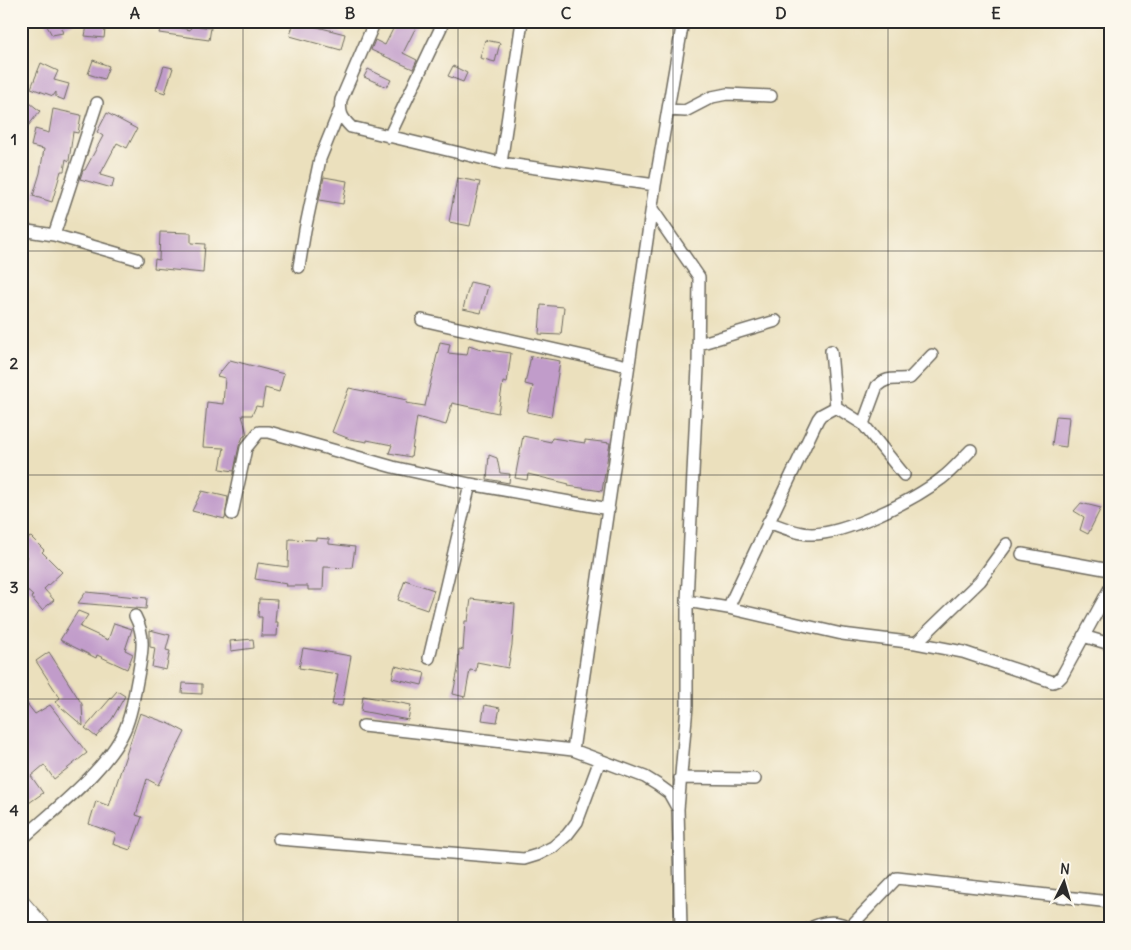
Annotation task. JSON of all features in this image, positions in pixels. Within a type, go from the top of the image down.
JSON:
[{"type":"main road","points":[[21,904],[43,929]]},
{"type":"street","points":[[299,268],[320,160],[340,112],[341,100],[375,21]]},
{"type":"street","points":[[389,137],[444,21]]},
{"type":"street","points":[[501,163],[522,21]]},
{"type":"street","points":[[573,750],[655,185],[684,21]]},
{"type":"street","points":[[669,110],[685,111],[712,97],[727,94],[771,96]]},
{"type":"street","points":[[54,236],[96,103]]},
{"type":"street","points":[[340,112],[350,127],[501,163],[655,185]]},
{"type":"street","points":[[652,209],[699,277],[699,344],[687,601],[687,706],[678,809],[681,929]]},
{"type":"street","points":[[21,230],[54,236],[137,259]]},
{"type":"street","points":[[422,320],[628,366]]},
{"type":"street","points":[[699,344],[776,320]]},
{"type":"street","points":[[831,351],[836,407]]},
{"type":"street","points":[[863,424],[877,386],[893,378],[910,378],[932,354]]},
{"type":"street","points":[[728,608],[818,419],[821,415],[836,407]]},
{"type":"street","points":[[836,407],[863,424],[904,475]]},
{"type":"street","points":[[232,514],[246,448],[259,432],[269,432],[392,467],[470,484],[609,509]]},
{"type":"street","points":[[768,522],[799,533],[811,534],[847,527],[907,501],[941,479],[971,450]]},
{"type":"street","points":[[429,658],[470,484]]},
{"type":"street","points":[[916,643],[980,581],[1007,544]]},
{"type":"street","points":[[1022,554],[1110,570]]},
{"type":"street","points":[[687,601],[728,608],[842,634],[916,643],[963,652],[1053,682],[1062,676],[1082,636],[1110,588]]},
{"type":"street","points":[[21,840],[95,772],[120,738],[128,722],[143,641],[141,627],[135,616]]},
{"type":"street","points":[[1082,636],[1110,644]]},
{"type":"street","points":[[363,726],[573,750],[645,777],[669,793],[678,809]]},
{"type":"street","points":[[279,839],[524,859],[537,855],[553,846],[567,835],[577,822],[600,760]]},
{"type":"street","points":[[680,778],[755,779]]},
{"type":"street","points":[[809,929],[824,921],[841,923],[853,928],[897,878],[1110,902]]},
{"type":"building","points":[[44,21],[77,21],[77,23],[61,28],[63,33],[52,35]]},
{"type":"building","points":[[88,21],[106,21],[104,38],[85,36]]},
{"type":"building","points":[[294,21],[345,34],[341,50],[290,36]]},
{"type":"building","points":[[397,21],[409,21],[417,25],[403,53],[417,60],[413,69],[371,50],[375,40],[385,45]]},
{"type":"building","points":[[162,23],[190,30],[191,25],[211,28],[209,40],[159,33]]},
{"type":"building","points":[[485,40],[500,43],[495,62],[480,58]]},
{"type":"building","points":[[93,60],[109,66],[104,79],[88,74]]},
{"type":"building","points":[[41,63],[58,71],[54,80],[69,84],[64,100],[56,97],[56,92],[53,96],[31,88]]},
{"type":"building","points":[[164,66],[173,68],[165,93],[156,90]]},
{"type":"building","points":[[453,66],[467,73],[463,82],[448,76]]},
{"type":"building","points":[[368,69],[391,80],[387,87],[364,77]]},
{"type":"building","points":[[21,96],[40,111],[28,126],[21,121]]},
{"type":"building","points":[[53,109],[81,115],[78,133],[73,132],[69,161],[66,159],[64,171],[61,171],[52,202],[33,196],[40,173],[44,149],[31,146],[35,129],[49,133]]},
{"type":"building","points":[[107,113],[137,129],[127,148],[117,143],[100,175],[114,179],[112,188],[80,179],[83,170],[85,170],[103,136],[97,132]]},
{"type":"building","points":[[324,177],[347,181],[343,204],[319,200]]},
{"type":"building","points":[[457,178],[480,182],[470,226],[449,222]]},
{"type":"building","points":[[160,232],[191,233],[191,243],[205,244],[203,273],[154,268],[155,259],[159,260]]},
{"type":"building","points":[[470,282],[488,286],[481,313],[463,309]]},
{"type":"building","points":[[541,305],[564,307],[561,335],[539,334]]},
{"type":"building","points":[[440,342],[450,344],[448,353],[467,355],[469,345],[481,349],[511,353],[507,383],[503,382],[498,413],[452,403],[446,425],[417,417],[411,457],[389,453],[392,445],[350,439],[332,432],[349,388],[407,400],[406,403],[425,406]]},
{"type":"building","points":[[531,356],[560,361],[551,417],[527,412],[533,386],[525,384]]},
{"type":"building","points":[[230,360],[284,374],[279,392],[265,388],[262,407],[256,406],[252,415],[242,415],[247,434],[243,437],[239,446],[234,471],[220,469],[224,448],[203,447],[207,402],[223,404],[225,378],[217,376]]},
{"type":"building","points":[[1056,416],[1069,417],[1066,447],[1052,445]]},
{"type":"building","points":[[523,436],[551,442],[552,438],[585,443],[585,440],[610,443],[602,491],[568,486],[569,484],[528,474],[527,480],[515,478]]},
{"type":"building","points":[[489,455],[497,458],[500,473],[510,474],[509,483],[487,479]]},
{"type":"building","points":[[202,491],[228,497],[225,519],[192,511]]},
{"type":"building","points":[[1081,503],[1101,508],[1088,534],[1080,530],[1084,517],[1074,511]]},
{"type":"building","points":[[21,527],[29,538],[31,537],[44,550],[42,552],[62,572],[44,589],[54,600],[42,610],[31,597],[33,596],[21,585],[21,566],[28,558],[21,551]]},
{"type":"building","points":[[316,538],[329,539],[329,544],[355,547],[352,568],[324,567],[323,590],[308,590],[308,586],[286,586],[287,584],[255,579],[258,563],[288,567],[289,539],[316,540]]},
{"type":"building","points":[[405,580],[434,590],[427,610],[398,600]]},
{"type":"building","points":[[86,592],[147,598],[146,609],[78,603]]},
{"type":"building","points":[[259,599],[277,600],[275,622],[278,622],[277,636],[261,636],[262,617],[258,617]]},
{"type":"building","points":[[471,599],[515,604],[508,668],[477,662],[476,671],[470,670],[465,697],[453,694],[458,669],[459,649],[463,650],[465,621],[468,621]]},
{"type":"building","points":[[78,611],[88,615],[80,627],[108,640],[114,623],[132,629],[125,650],[133,654],[127,669],[97,655],[96,658],[60,640]]},
{"type":"building","points":[[150,630],[170,635],[166,650],[170,651],[166,670],[152,667],[155,648],[150,647]]},
{"type":"building","points":[[253,639],[254,648],[231,651],[230,641]]},
{"type":"building","points":[[303,648],[351,656],[342,706],[332,705],[338,674],[299,668]]},
{"type":"building","points":[[49,652],[82,704],[83,726],[55,702],[60,698],[36,661]]},
{"type":"building","points":[[395,666],[425,673],[422,685],[392,678]]},
{"type":"building","points":[[183,683],[202,684],[202,694],[182,693]]},
{"type":"building","points":[[117,691],[125,696],[112,719],[96,737],[85,728]]},
{"type":"building","points":[[21,696],[35,714],[50,705],[87,753],[54,779],[44,765],[31,776],[43,793],[26,805],[21,797]]},
{"type":"building","points":[[363,696],[411,705],[408,720],[361,711]]},
{"type":"building","points":[[485,705],[500,708],[497,722],[482,720]]},
{"type":"building","points":[[140,713],[170,724],[185,732],[158,785],[147,779],[136,815],[142,817],[130,850],[113,844],[116,834],[89,824],[96,801],[109,806]]}]
